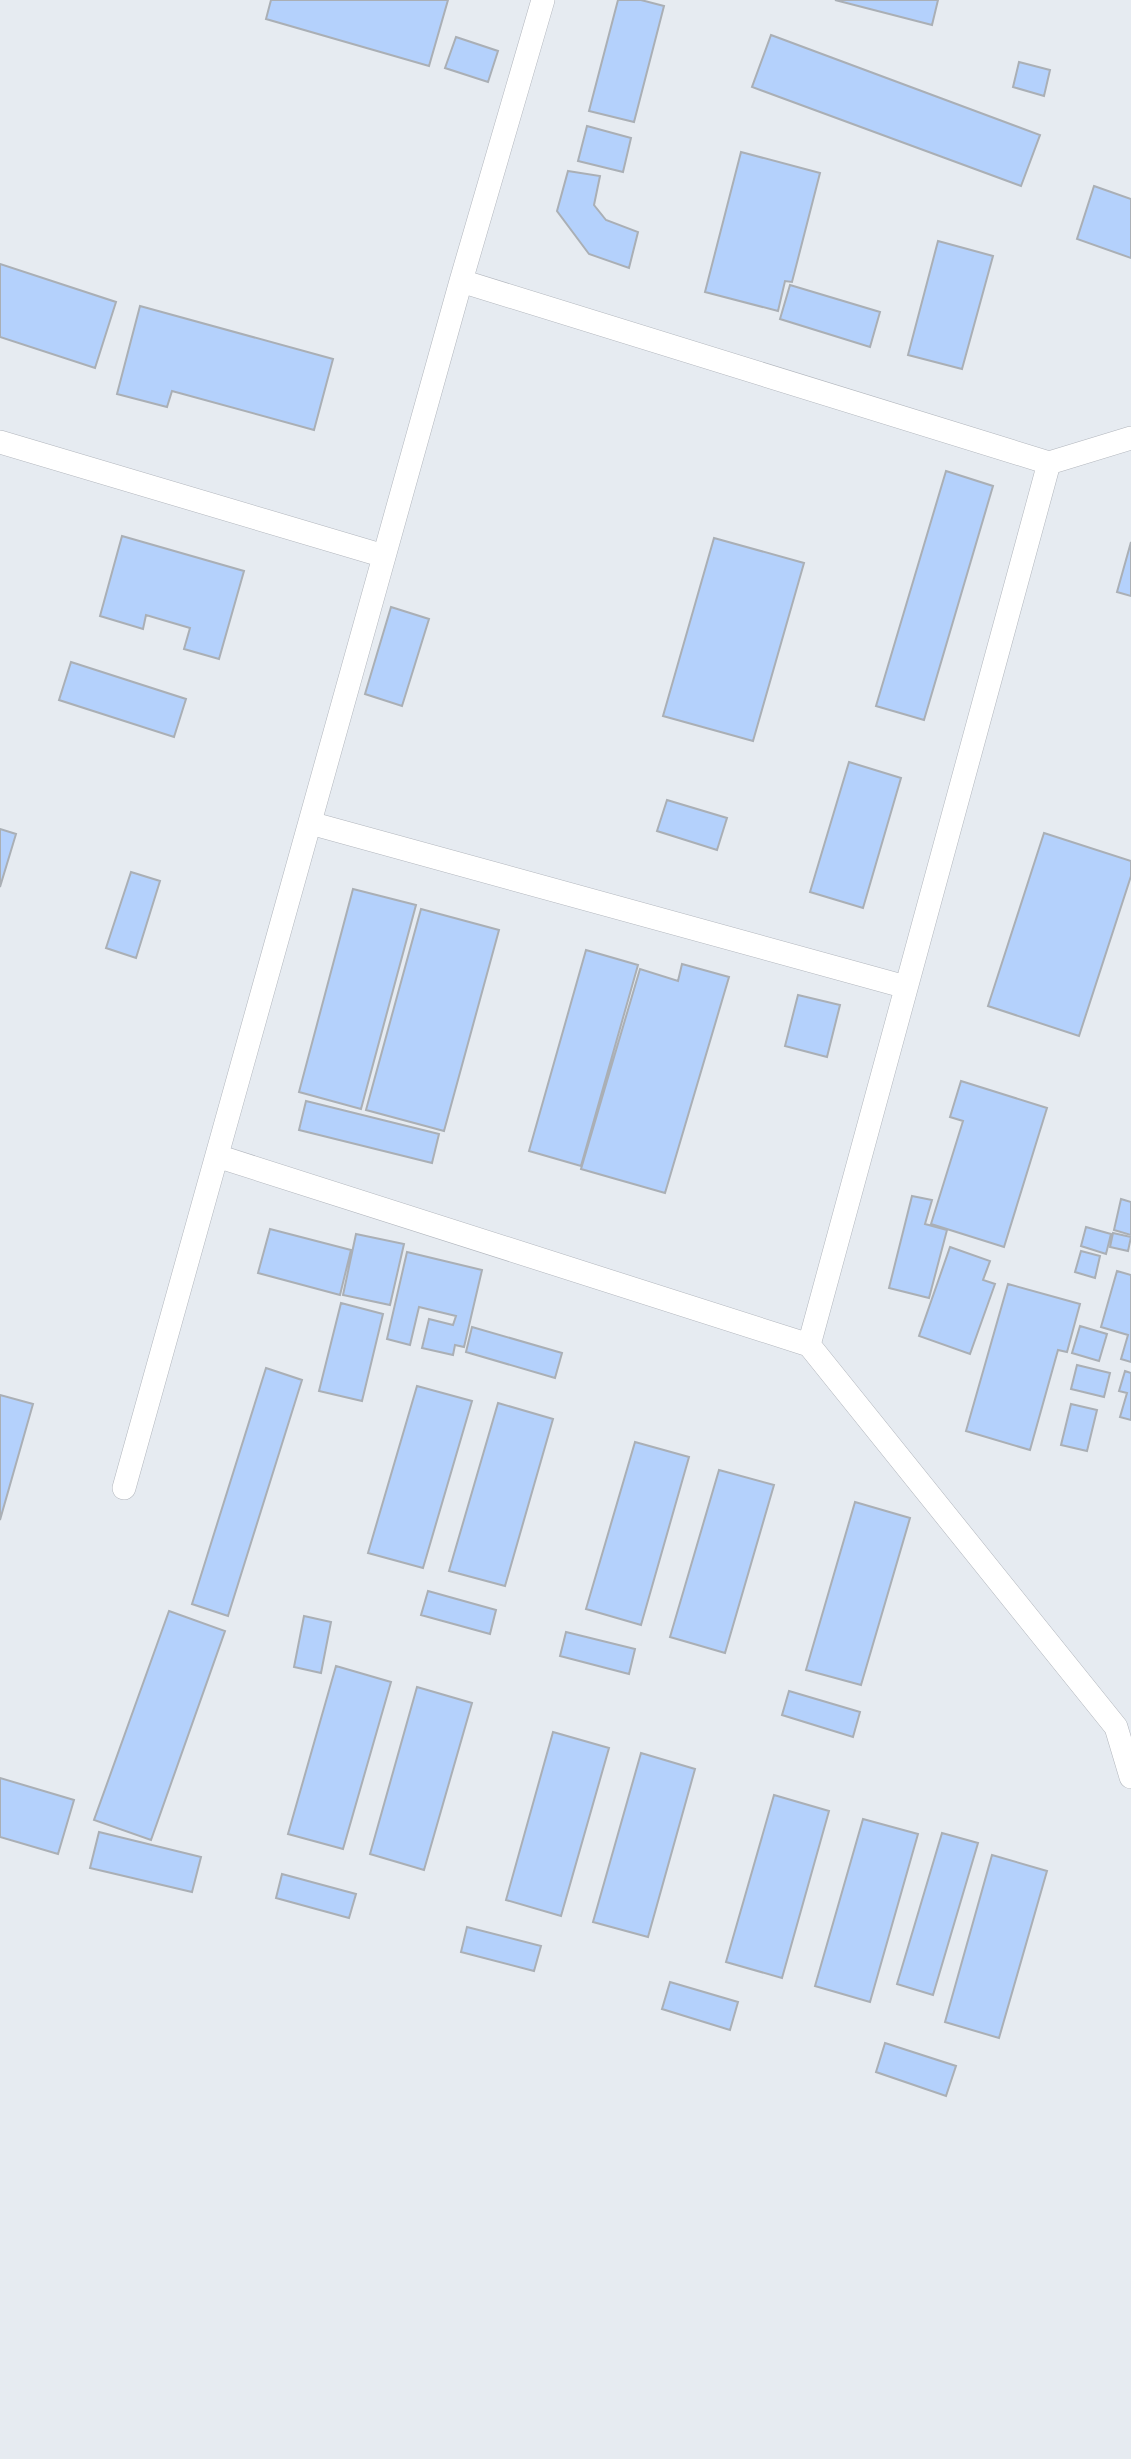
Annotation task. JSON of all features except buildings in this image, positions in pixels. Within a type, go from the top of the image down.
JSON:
[{"type":"lane","points":[[124,1488],[461,281],[543,0]]},
{"type":"lane","points":[[461,281],[1049,463],[1131,438]]},
{"type":"lane","points":[[0,442],[384,556]]},
{"type":"lane","points":[[809,1345],[1049,463]]},
{"type":"lane","points":[[310,823],[906,986]]},
{"type":"lane","points":[[217,1156],[809,1345],[1116,1727],[1131,1777]]}]
